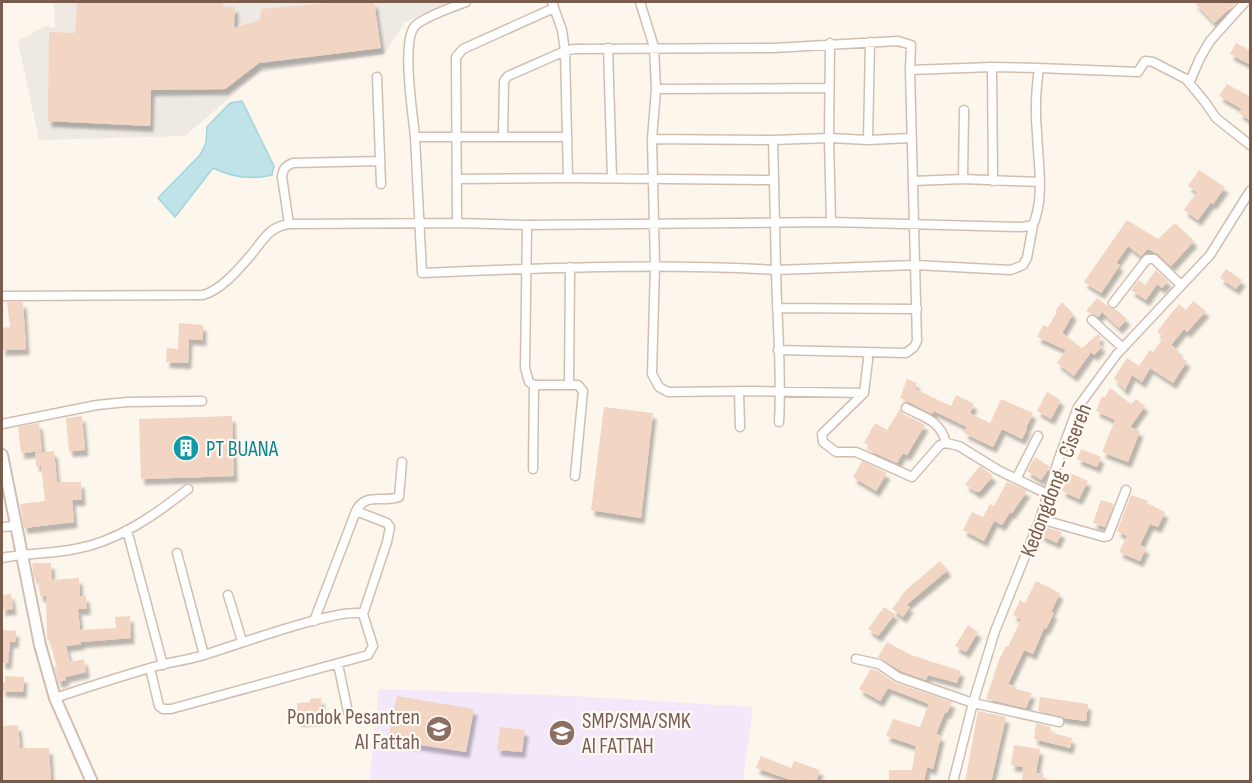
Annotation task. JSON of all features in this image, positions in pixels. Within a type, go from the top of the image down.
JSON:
[{"type":"street","points":[[466,2],[416,24],[411,33],[408,51],[422,273],[655,266],[777,270],[915,265],[1011,270],[1018,268],[1027,258],[1033,225],[1037,217],[1039,182],[1036,129],[1039,68]]},
{"type":"street","points":[[640,2],[654,47],[656,89],[652,139],[655,266],[652,374],[659,387],[668,392],[864,393]]},
{"type":"street","points":[[1186,80],[1191,79],[1210,41],[1245,2]]},
{"type":"street","points":[[457,223],[456,69],[459,52],[553,5],[562,30],[566,51],[568,178]]},
{"type":"street","points":[[503,136],[504,81],[508,76],[566,51],[654,47],[773,48],[830,43],[898,41],[911,45],[911,138],[917,341],[914,347],[906,353],[778,350]]},
{"type":"street","points":[[868,140],[870,42]]},
{"type":"street","points":[[830,43],[831,222]]},
{"type":"street","points":[[608,48],[612,178]]},
{"type":"street","points":[[910,70],[1030,66],[1138,72],[1145,61],[1153,62],[1186,80],[1216,118],[1251,145]]},
{"type":"street","points":[[992,67],[993,181]]},
{"type":"street","points":[[377,77],[381,184]]},
{"type":"street","points":[[656,89],[829,88]]},
{"type":"street","points":[[963,179],[964,110]]},
{"type":"street","points":[[415,137],[567,137]]},
{"type":"street","points":[[652,139],[829,138],[868,140],[911,138]]},
{"type":"street","points":[[773,140],[781,392],[779,422]]},
{"type":"street","points":[[289,224],[282,177],[282,171],[286,166],[293,163],[380,161]]},
{"type":"street","points":[[458,179],[774,180]]},
{"type":"street","points":[[913,181],[963,179],[1039,182]]},
{"type":"street","name":"Kedongdong - Cisereh","points":[[953,782],[973,703],[995,631],[1040,519],[1078,407],[1123,348],[1220,242],[1251,191]]},
{"type":"street","points":[[2,296],[203,295],[214,292],[250,256],[266,234],[278,225],[289,224],[527,225],[831,222],[1022,227],[1033,225]]},
{"type":"street","points":[[527,225],[525,368],[529,382],[534,385],[579,385],[583,391],[575,476]]},
{"type":"street","points":[[1113,303],[1143,261],[1147,259],[1154,259],[1181,285]]},
{"type":"street","points":[[569,385],[570,267]]},
{"type":"street","points":[[777,308],[917,309]]},
{"type":"street","points":[[1092,320],[1123,348]]},
{"type":"street","points":[[867,352],[864,393],[822,434],[823,442],[831,450],[863,454],[912,477],[940,445],[946,443],[959,446],[1047,494]]},
{"type":"street","points":[[533,469],[534,385]]},
{"type":"street","points":[[739,392],[740,426]]},
{"type":"street","points":[[2,424],[97,405],[127,402],[202,401]]},
{"type":"street","points":[[906,408],[936,423],[946,443]]},
{"type":"street","points":[[1016,479],[1038,436]]},
{"type":"street","points":[[2,455],[40,645],[55,698],[92,782]]},
{"type":"street","points":[[314,621],[356,511],[362,501],[393,499],[399,496],[402,462]]},
{"type":"street","points":[[2,558],[74,550],[101,542],[160,511],[188,489]]},
{"type":"street","points":[[1040,519],[1104,537],[1108,536],[1126,490]]},
{"type":"street","points":[[150,668],[159,706],[163,709],[171,709],[368,655],[373,646],[363,614],[387,542],[390,526],[356,511]]},
{"type":"street","points":[[2,527],[16,526]]},
{"type":"street","points":[[127,530],[163,665]]},
{"type":"street","points":[[177,553],[204,655]]},
{"type":"street","points":[[228,595],[242,641]]},
{"type":"street","points":[[55,698],[314,621],[351,613],[363,614]]},
{"type":"street","points":[[856,659],[879,664],[898,677],[973,703],[1059,722]]},
{"type":"street","points":[[338,664],[348,712]]},
{"type":"shaded area","points":[[54,2],[449,2],[405,22],[384,54],[259,73],[185,136],[39,140],[18,41],[45,26],[55,28]]},
{"type":"shaded area","name":"SMP/SMA/SMK Al FATTAH","points":[[379,689],[573,696],[753,707],[743,781],[369,782]]},
{"type":"water","points":[[242,101],[274,166],[272,175],[241,177],[213,168],[175,217],[158,198],[200,155],[206,143],[207,127],[230,103]]},
{"type":"building","points":[[77,2],[223,2],[223,8],[235,7],[234,28],[260,20],[261,9],[338,2],[374,2],[381,48],[259,63],[225,89],[151,90],[150,126],[48,121],[49,32],[75,33]]},
{"type":"building","points":[[1194,2],[1237,2],[1214,23]]},
{"type":"building","points":[[1236,43],[1251,51],[1251,65],[1230,54]]},
{"type":"building","points":[[1227,84],[1251,97],[1251,121],[1239,113],[1242,109],[1219,96]]},
{"type":"building","points":[[1199,170],[1225,187],[1198,220],[1184,210],[1197,192],[1188,186]]},
{"type":"building","points":[[1127,220],[1158,239],[1175,223],[1194,241],[1171,266],[1158,254],[1148,249],[1141,256],[1128,246],[1116,263],[1120,265],[1101,293],[1084,282]]},
{"type":"building","points":[[1226,269],[1242,280],[1236,289],[1220,278]]},
{"type":"building","points":[[1156,270],[1168,281],[1162,288],[1157,284],[1146,300],[1131,290],[1139,280],[1145,285]]},
{"type":"building","points":[[1097,298],[1127,319],[1119,328],[1102,312],[1098,317],[1086,311]]},
{"type":"building","points":[[1193,301],[1206,311],[1187,332],[1184,329],[1171,345],[1179,351],[1177,355],[1187,361],[1173,383],[1150,368],[1142,382],[1132,375],[1125,390],[1114,378],[1127,358],[1139,366],[1150,350],[1153,352],[1164,337],[1157,332],[1169,316],[1179,304],[1186,310]]},
{"type":"building","points":[[7,302],[23,302],[26,349],[2,350],[2,328],[10,327]]},
{"type":"building","points":[[1062,302],[1073,314],[1062,333],[1082,348],[1098,334],[1101,337],[1098,342],[1102,347],[1094,355],[1091,352],[1074,376],[1057,363],[1066,350],[1037,337],[1043,325],[1048,327]]},
{"type":"building","points":[[179,323],[203,325],[203,340],[189,339],[188,363],[166,362],[167,348],[178,349]]},
{"type":"building","points":[[907,379],[917,383],[915,389],[951,406],[956,395],[974,404],[970,413],[990,423],[1001,399],[1033,413],[1022,439],[1002,429],[993,447],[964,433],[967,427],[934,411],[932,414],[909,402],[904,402],[905,400],[900,398]]},
{"type":"building","points":[[1110,388],[1131,404],[1136,399],[1145,406],[1130,427],[1140,431],[1128,462],[1102,452],[1115,420],[1096,411],[1102,396],[1105,397]]},
{"type":"building","points":[[1047,392],[1061,400],[1051,419],[1037,411]]},
{"type":"building","points":[[604,407],[653,413],[641,518],[591,510]]},
{"type":"building","points":[[900,409],[903,414],[925,425],[907,455],[903,453],[897,463],[868,450],[870,446],[864,443],[875,423],[887,430]]},
{"type":"building","points":[[82,416],[85,450],[69,451],[66,418]]},
{"type":"building","name":"PT BUANA","points":[[232,416],[234,476],[141,479],[139,419]]},
{"type":"building","points":[[39,423],[42,451],[21,453],[18,427]]},
{"type":"building","points":[[1081,449],[1101,457],[1097,467],[1077,459]]},
{"type":"building","points":[[54,451],[57,482],[81,482],[82,500],[72,500],[74,522],[24,528],[20,504],[45,501],[41,465],[36,466],[35,453]]},
{"type":"building","points":[[1035,457],[1050,467],[1041,480],[1027,471]]},
{"type":"building","points":[[862,461],[887,473],[876,491],[853,477]]},
{"type":"building","points":[[980,466],[993,476],[979,492],[976,492],[965,484]]},
{"type":"building","points":[[1070,473],[1088,481],[1079,499],[1062,491]]},
{"type":"building","points":[[1007,482],[1027,491],[1002,525],[994,521],[984,541],[963,530],[972,512],[983,517],[990,504],[994,506]]},
{"type":"building","points":[[1131,495],[1148,501],[1147,503],[1165,512],[1158,527],[1150,524],[1140,545],[1146,548],[1140,561],[1119,552],[1127,536],[1117,531]]},
{"type":"building","points":[[1101,500],[1114,504],[1105,527],[1093,523]]},
{"type":"building","points":[[1044,527],[1062,532],[1057,543],[1040,535]]},
{"type":"building","points":[[940,561],[948,570],[906,605],[910,607],[903,617],[892,609],[905,591]]},
{"type":"building","points":[[32,563],[51,563],[52,580],[79,578],[80,596],[86,596],[87,609],[78,609],[80,630],[116,628],[115,617],[130,616],[131,638],[81,642],[81,644],[66,646],[70,662],[84,659],[86,672],[65,677],[66,680],[58,682],[54,667],[57,667],[49,639],[47,639],[46,596],[40,596],[38,578],[34,578]]},
{"type":"building","points":[[1036,581],[1060,593],[1051,612],[1054,613],[1046,629],[1044,628],[1033,654],[1024,650],[1008,684],[1017,687],[1016,689],[1032,693],[1026,708],[986,699],[999,660],[1021,619],[1013,615],[1020,600],[1025,603]]},
{"type":"building","points":[[11,594],[13,609],[2,610],[2,595]]},
{"type":"building","points":[[884,607],[895,614],[878,636],[868,629]]},
{"type":"building","points":[[968,625],[978,632],[966,652],[955,646]]},
{"type":"building","points":[[2,630],[16,631],[15,642],[10,642],[8,663],[2,663]]},
{"type":"building","points":[[887,642],[911,655],[961,671],[957,683],[928,675],[926,680],[901,671],[878,657]]},
{"type":"building","points":[[871,669],[896,683],[952,702],[936,734],[941,736],[933,769],[927,767],[924,782],[889,782],[889,770],[912,770],[916,746],[886,736],[893,719],[920,727],[929,704],[888,688],[880,701],[859,689]]},
{"type":"building","points":[[5,676],[24,677],[23,692],[2,691]]},
{"type":"building","points":[[397,696],[474,709],[466,752],[388,740]]},
{"type":"building","points":[[1040,697],[1088,704],[1086,721],[1038,711]]},
{"type":"building","points":[[321,698],[323,718],[298,721],[297,703]]},
{"type":"building","points":[[978,711],[1006,717],[991,782],[965,782]]},
{"type":"building","points":[[1036,723],[1051,727],[1050,732],[1072,738],[1070,748],[1034,739]]},
{"type":"building","points":[[18,725],[20,748],[49,748],[51,782],[2,782],[2,726]]},
{"type":"building","points":[[500,727],[525,730],[522,752],[497,750]]},
{"type":"building","points":[[1014,745],[1040,749],[1036,773],[1043,773],[1043,782],[1022,782],[1023,767],[1011,765]]},
{"type":"building","points":[[761,756],[791,768],[794,761],[820,770],[816,782],[803,779],[802,782],[797,782],[756,768]]},
{"type":"place","name":"PT BUANA","points":[[186,448]]},
{"type":"place","name":"Pondok Pesantren Al Fattah","points":[[439,729]]},
{"type":"place","name":"SMP/SMA/SMK Al FATTAH","points":[[562,733]]}]
